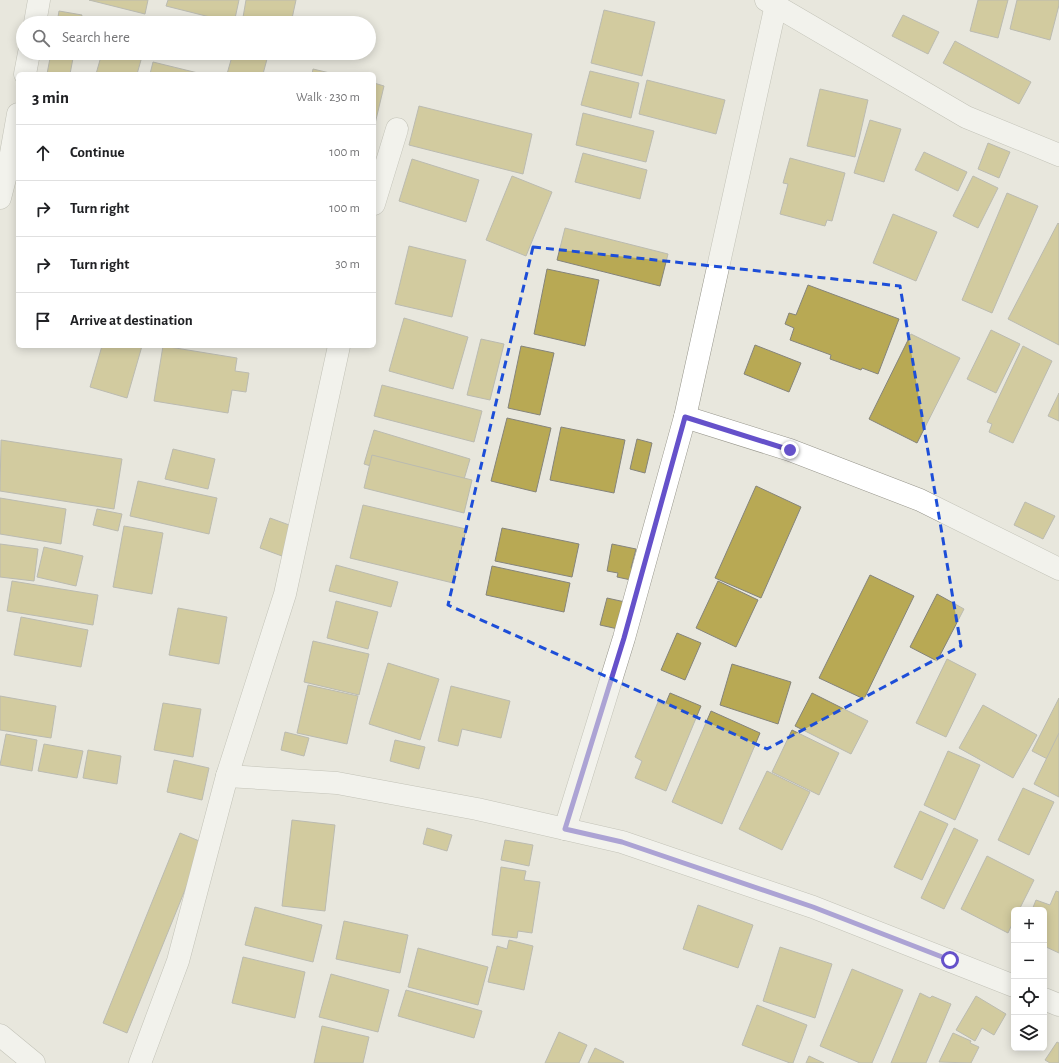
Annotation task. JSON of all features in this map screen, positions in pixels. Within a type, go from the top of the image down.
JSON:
[{"type":"street","points":[[36,16],[39,0]]},
{"type":"street","points":[[565,829],[624,638],[685,417],[773,2],[966,117],[1059,155]]},
{"type":"street","points":[[25,72],[28,60]]},
{"type":"street","points":[[376,197],[397,129]]},
{"type":"street","points":[[0,198],[14,160],[16,137]]},
{"type":"street","points":[[140,1063],[178,961],[227,776],[285,594],[339,348]]},
{"type":"street","points":[[685,417],[790,450],[920,500],[1059,569]]},
{"type":"street","points":[[227,776],[337,783],[478,809],[622,842],[813,907],[1011,985]]},
{"type":"street","points":[[1047,1000],[1059,1005]]},
{"type":"street","points":[[0,1035],[34,1063]]},
{"type":"highlighted area","points":[[533,247],[900,286],[961,646],[767,749],[448,605]]},
{"type":"building","points":[[89,0],[148,0],[145,14]]},
{"type":"building","points":[[168,0],[239,0],[236,16],[206,16],[166,6]]},
{"type":"building","points":[[246,0],[296,0],[293,16],[243,16]]},
{"type":"building","points":[[978,0],[1008,0],[998,38],[970,31]]},
{"type":"building","points":[[1017,0],[1059,0],[1050,40],[1010,29]]},
{"type":"building","points":[[604,10],[655,22],[642,76],[591,63]]},
{"type":"building","points":[[59,11],[82,15],[82,16],[58,16]]},
{"type":"building","points":[[903,15],[939,32],[928,54],[892,36]]},
{"type":"building","points":[[955,41],[1031,82],[1019,104],[943,63]]},
{"type":"building","points":[[50,60],[73,60],[70,72],[47,72]]},
{"type":"building","points":[[100,60],[141,60],[138,72],[97,72]]},
{"type":"building","points":[[231,60],[267,60],[264,72],[228,72]]},
{"type":"building","points":[[153,62],[194,72],[150,72]]},
{"type":"building","points":[[313,69],[326,72],[312,72]]},
{"type":"building","points":[[590,71],[639,83],[631,118],[581,105]]},
{"type":"building","points":[[647,80],[725,100],[716,134],[639,114]]},
{"type":"building","points":[[376,84],[384,86],[376,120]]},
{"type":"building","points":[[820,89],[868,100],[855,157],[807,146]]},
{"type":"building","points":[[419,106],[532,134],[523,174],[409,145]]},
{"type":"building","points":[[583,113],[654,131],[646,162],[576,145]]},
{"type":"building","points":[[870,120],[901,129],[884,182],[854,173]]},
{"type":"building","points":[[988,143],[1010,152],[999,178],[978,169]]},
{"type":"building","points":[[924,152],[967,172],[958,191],[915,170]]},
{"type":"building","points":[[583,153],[647,170],[640,199],[575,182]]},
{"type":"building","points":[[790,158],[845,173],[832,221],[827,220],[825,226],[780,214],[788,184],[783,183]]},
{"type":"building","points":[[412,159],[479,180],[466,222],[399,201]]},
{"type":"building","points":[[512,176],[552,192],[526,256],[486,240]]},
{"type":"building","points":[[973,176],[998,188],[978,228],[953,216]]},
{"type":"building","points":[[1007,193],[1038,206],[992,313],[962,300]]},
{"type":"building","points":[[893,214],[937,232],[916,281],[873,263]]},
{"type":"building","points":[[1058,223],[1059,224],[1059,345],[1008,319]]},
{"type":"building","points":[[565,228],[668,254],[660,286],[557,260]]},
{"type":"building","points":[[409,246],[466,260],[452,317],[395,304]]},
{"type":"building","points":[[547,269],[599,280],[585,346],[534,334]]},
{"type":"building","points":[[808,285],[899,319],[878,374],[862,368],[861,370],[830,359],[831,355],[790,340],[794,328],[785,324],[789,313],[796,315]]},
{"type":"building","points":[[404,318],[468,337],[453,389],[389,371]]},
{"type":"building","points":[[991,330],[1020,344],[996,393],[967,379]]},
{"type":"building","points":[[911,334],[960,358],[917,443],[869,419]]},
{"type":"building","points":[[481,339],[504,344],[490,400],[467,395]]},
{"type":"building","points":[[755,345],[801,363],[789,392],[744,374]]},
{"type":"building","points":[[521,346],[554,353],[540,415],[508,408]]},
{"type":"building","points":[[1023,346],[1052,361],[1013,443],[989,432],[992,424],[987,422]]},
{"type":"building","points":[[101,348],[141,348],[127,398],[90,387]]},
{"type":"building","points":[[163,348],[175,348],[237,358],[235,371],[249,373],[246,392],[232,390],[228,413],[154,401]]},
{"type":"building","points":[[382,385],[482,411],[474,442],[374,416]]},
{"type":"building","points":[[1059,393],[1059,421],[1048,416]]},
{"type":"building","points":[[507,418],[551,428],[536,492],[491,481]]},
{"type":"building","points":[[561,427],[625,440],[614,493],[550,480]]},
{"type":"building","points":[[374,430],[470,459],[460,493],[364,464]]},
{"type":"building","points":[[637,439],[652,443],[645,473],[630,469]]},
{"type":"building","points":[[1,440],[122,459],[114,509],[0,491]]},
{"type":"building","points":[[173,449],[215,459],[208,489],[165,479]]},
{"type":"building","points":[[372,455],[472,480],[464,513],[364,488]]},
{"type":"building","points":[[138,481],[217,498],[209,534],[130,516]]},
{"type":"building","points":[[756,486],[801,507],[761,598],[715,578]]},
{"type":"building","points":[[0,498],[66,509],[61,544],[0,534]]},
{"type":"building","points":[[1025,502],[1055,516],[1043,539],[1014,525]]},
{"type":"building","points":[[363,505],[466,529],[453,583],[350,558]]},
{"type":"building","points":[[97,509],[122,514],[118,531],[93,525]]},
{"type":"building","points":[[270,518],[292,526],[282,556],[260,548]]},
{"type":"building","points":[[124,526],[163,533],[152,594],[113,587]]},
{"type":"building","points":[[502,528],[579,544],[572,577],[495,561]]},
{"type":"building","points":[[0,544],[38,549],[34,581],[0,577]]},
{"type":"building","points":[[612,544],[636,549],[631,568],[633,568],[631,580],[617,577],[618,573],[607,571]]},
{"type":"building","points":[[44,547],[83,556],[76,586],[37,577]]},
{"type":"building","points":[[336,565],[398,582],[391,607],[329,591]]},
{"type":"building","points":[[492,566],[570,583],[564,612],[486,595]]},
{"type":"building","points":[[870,575],[914,596],[864,699],[819,678]]},
{"type":"building","points":[[12,581],[98,595],[93,625],[7,611]]},
{"type":"building","points":[[718,581],[758,600],[736,647],[696,628]]},
{"type":"building","points":[[937,594],[964,609],[937,661],[910,647]]},
{"type":"building","points":[[607,598],[625,602],[618,629],[600,625]]},
{"type":"building","points":[[336,601],[378,612],[368,649],[327,638]]},
{"type":"building","points":[[178,608],[227,617],[219,664],[169,655]]},
{"type":"building","points":[[21,617],[88,630],[81,667],[14,655]]},
{"type":"building","points":[[677,633],[701,643],[685,680],[661,670]]},
{"type":"building","points":[[313,641],[369,654],[359,695],[304,682]]},
{"type":"building","points":[[947,659],[976,674],[946,737],[916,723]]},
{"type":"building","points":[[388,663],[439,679],[420,740],[369,724]]},
{"type":"building","points":[[732,664],[791,682],[778,724],[720,705]]},
{"type":"building","points":[[308,685],[358,696],[347,744],[297,733]]},
{"type":"building","points":[[451,686],[510,701],[501,738],[462,729],[458,746],[438,741]]},
{"type":"building","points":[[670,693],[701,706],[666,791],[635,778],[642,761],[635,757],[658,702],[665,705]]},
{"type":"building","points":[[812,693],[868,721],[851,754],[795,726]]},
{"type":"building","points":[[0,696],[56,706],[51,738],[0,730]]},
{"type":"building","points":[[1059,698],[1059,765],[1032,751]]},
{"type":"building","points":[[163,703],[201,709],[193,757],[154,750]]},
{"type":"building","points":[[983,705],[1037,735],[1013,778],[959,748]]},
{"type":"building","points":[[711,711],[760,733],[722,824],[672,802]]},
{"type":"building","points":[[792,730],[839,753],[819,795],[772,772]]},
{"type":"building","points":[[285,732],[309,738],[304,756],[281,750]]},
{"type":"building","points":[[1059,733],[1059,797],[1034,784]]},
{"type":"building","points":[[6,734],[37,740],[32,771],[0,765]]},
{"type":"building","points":[[395,740],[425,747],[419,769],[390,761]]},
{"type":"building","points":[[44,744],[83,751],[77,778],[38,771]]},
{"type":"building","points":[[88,750],[121,756],[117,784],[83,778]]},
{"type":"building","points":[[948,751],[980,765],[955,820],[924,805]]},
{"type":"building","points":[[174,760],[209,768],[202,800],[167,792]]},
{"type":"building","points":[[767,771],[810,792],[782,850],[739,829]]},
{"type":"building","points":[[1023,788],[1054,802],[1029,855],[998,840]]},
{"type":"building","points":[[920,811],[948,824],[922,880],[894,867]]},
{"type":"building","points":[[292,820],[335,825],[325,911],[282,906]]},
{"type":"building","points":[[427,828],[452,835],[447,851],[423,844]]},
{"type":"building","points":[[954,828],[978,840],[944,909],[921,898]]},
{"type":"building","points":[[180,833],[204,843],[127,1033],[103,1023]]},
{"type":"building","points":[[505,840],[533,845],[529,866],[501,860]]},
{"type":"building","points":[[987,856],[1034,880],[1020,907],[1011,907],[1011,926],[1008,933],[961,909]]},
{"type":"building","points":[[501,867],[526,871],[524,880],[540,882],[532,933],[518,931],[517,938],[492,935]]},
{"type":"building","points":[[1056,891],[1059,892],[1059,953],[1047,947],[1047,907],[1033,907],[1036,900],[1050,905]]},
{"type":"building","points":[[698,905],[753,925],[738,968],[683,949]]},
{"type":"building","points":[[255,907],[322,925],[313,962],[245,945]]},
{"type":"building","points":[[344,921],[408,935],[400,973],[336,959]]},
{"type":"building","points":[[509,940],[533,946],[524,990],[488,982],[497,946],[507,949]]},
{"type":"building","points":[[780,947],[832,964],[815,1018],[763,1001]]},
{"type":"building","points":[[418,948],[488,967],[478,1005],[408,987]]},
{"type":"building","points":[[243,957],[305,972],[295,1018],[232,1003]]},
{"type":"building","points":[[852,969],[903,990],[872,1063],[860,1063],[820,1046]]},
{"type":"building","points":[[331,974],[389,990],[378,1032],[319,1017]]},
{"type":"building","points":[[406,990],[482,1011],[474,1038],[398,1016]]},
{"type":"building","points":[[920,993],[930,998],[932,996],[951,1004],[926,1063],[891,1063]]},
{"type":"building","points":[[976,996],[1006,1014],[994,1035],[982,1028],[975,1041],[956,1030]]},
{"type":"building","points":[[757,1005],[807,1025],[793,1063],[742,1045]]},
{"type":"building","points":[[322,1026],[369,1037],[363,1063],[314,1063]]},
{"type":"building","points":[[559,1032],[587,1045],[579,1063],[545,1063]]},
{"type":"building","points":[[953,1033],[971,1041],[970,1043],[979,1047],[971,1063],[939,1062]]},
{"type":"building","points":[[1057,1042],[1059,1043],[1059,1063],[1050,1063],[1045,1060]]},
{"type":"building","points":[[595,1048],[624,1062],[588,1063]]},
{"type":"building","points":[[809,1056],[824,1063],[806,1063]]},
{"type":"route","points":[[790,450],[685,417],[624,638],[565,829],[622,842],[813,907],[950,960]]}]
